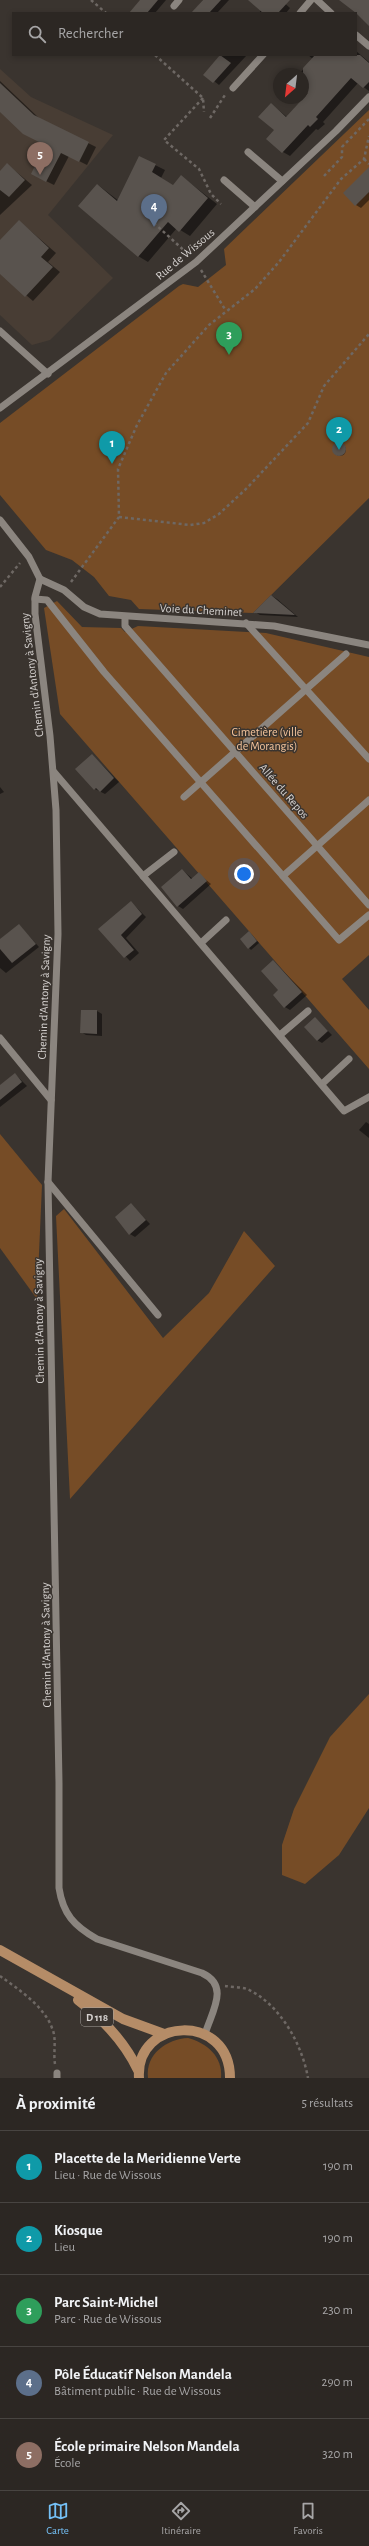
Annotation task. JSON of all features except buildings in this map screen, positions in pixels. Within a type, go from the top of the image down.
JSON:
[{"type":"main road","name":"D 118","points":[[0,1950],[123,2019],[164,2034]]},
{"type":"main road","name":"D 118","points":[[44,1976],[86,2006],[113,2032],[130,2053],[139,2074]]},
{"type":"main road","points":[[139,2074],[147,2048],[164,2034],[177,2030],[192,2030],[204,2034],[215,2041],[225,2052],[230,2066],[230,2078]]},
{"type":"street","points":[[174,6],[179,0]]},
{"type":"street","points":[[301,12],[311,0]]},
{"type":"street","points":[[317,0],[330,12]]},
{"type":"street","points":[[357,35],[369,46]]},
{"type":"street","points":[[234,88],[262,56]]},
{"type":"street","name":"Rue de Wissous","points":[[0,408],[48,374],[196,262],[369,97]]},
{"type":"street","points":[[248,152],[282,181]]},
{"type":"street","points":[[224,180],[255,207]]},
{"type":"street","points":[[0,331],[48,374]]},
{"type":"street","points":[[0,520],[28,557],[40,580]]},
{"type":"street","name":"Voie du Cheminet","points":[[40,580],[64,590],[75,601],[92,611],[125,618],[246,623],[303,631],[369,646]]},
{"type":"street","name":"Chemin d'Antony à Savigny","points":[[40,580],[35,599],[54,772],[58,934],[48,1182],[59,1776],[59,1888],[62,1904],[70,1919],[82,1930],[97,1938],[202,1973],[217,1985]]},
{"type":"street","points":[[35,599],[48,600],[104,672],[339,940],[369,915]]},
{"type":"street","name":"Allée du Repos","points":[[125,618],[125,626],[369,905]]},
{"type":"street","points":[[246,623],[307,688],[369,759]]},
{"type":"street","points":[[184,797],[346,654]]},
{"type":"street","points":[[54,772],[344,1111],[369,1097]]},
{"type":"street","points":[[283,876],[369,800]]},
{"type":"street","points":[[143,876],[174,852]]},
{"type":"street","points":[[201,943],[226,920]]},
{"type":"street","points":[[280,1035],[308,1011]]},
{"type":"street","points":[[0,1038],[51,1100]]},
{"type":"street","points":[[322,1084],[349,1059]]},
{"type":"street","points":[[48,1182],[158,1315]]},
{"type":"street","points":[[204,2034],[218,1994],[217,1985]]},
{"type":"path","points":[[91,0],[105,12]]},
{"type":"path","points":[[156,56],[203,98],[204,112]]},
{"type":"path","points":[[210,118],[218,102],[234,88]]},
{"type":"path","points":[[203,98],[164,140],[199,169],[212,194],[222,204]]},
{"type":"path","points":[[324,176],[342,158],[342,147],[369,119]]},
{"type":"path","points":[[64,590],[119,517],[118,469],[137,425],[166,373],[209,325],[226,310],[255,290],[279,262],[302,228],[341,179],[364,159],[369,136]]},
{"type":"path","points":[[364,159],[369,164]]},
{"type":"path","points":[[154,223],[196,262],[226,310]]},
{"type":"path","points":[[119,517],[190,525],[204,523],[219,514],[308,423],[324,386],[369,334]]},
{"type":"path","points":[[0,587],[15,567],[28,557]]},
{"type":"path","points":[[0,1976],[18,1989],[45,2014],[52,2028],[57,2075]]},
{"type":"path","points":[[217,1985],[246,1989],[275,2011],[298,2044],[308,2078]]},
{"type":"shaded area","points":[[0,69],[31,97],[113,135],[48,215],[113,278],[50,340],[32,345],[0,315]]},
{"type":"green space","points":[[369,110],[369,498],[253,613],[139,609],[131,600],[109,596],[94,577],[72,560],[46,550],[0,495],[0,423],[179,286],[183,284],[198,287],[226,265],[224,249]]},
{"type":"green space","name":"Cimetière (ville de Morangis)","points":[[57,601],[82,627],[121,628],[125,632],[138,626],[266,633],[369,657],[369,955],[342,979],[369,1010],[369,1069],[60,714],[44,608]]},
{"type":"green space","points":[[0,1134],[42,1185],[37,1299],[0,1248]]},
{"type":"green space","points":[[64,1209],[163,1338],[209,1293],[244,1231],[275,1266],[70,1499],[56,1216]]},
{"type":"green space","points":[[369,1694],[369,1808],[339,1855],[305,1884],[282,1875],[282,1845],[294,1809],[330,1737]]},
{"type":"green space","points":[[188,2038],[201,2043],[212,2052],[219,2064],[221,2078],[148,2078],[150,2062],[159,2049],[172,2041]]},
{"type":"place","name":"École primaire Nelson Mandela","points":[[40,175]]},
{"type":"place","name":"Pôle Éducatif Nelson Mandela","points":[[154,227]]},
{"type":"place","name":"Parc Saint-Michel","points":[[229,355]]},
{"type":"place","name":"Kiosque","points":[[339,450]]},
{"type":"place","name":"Placette de la Meridienne Verte","points":[[112,464]]}]
